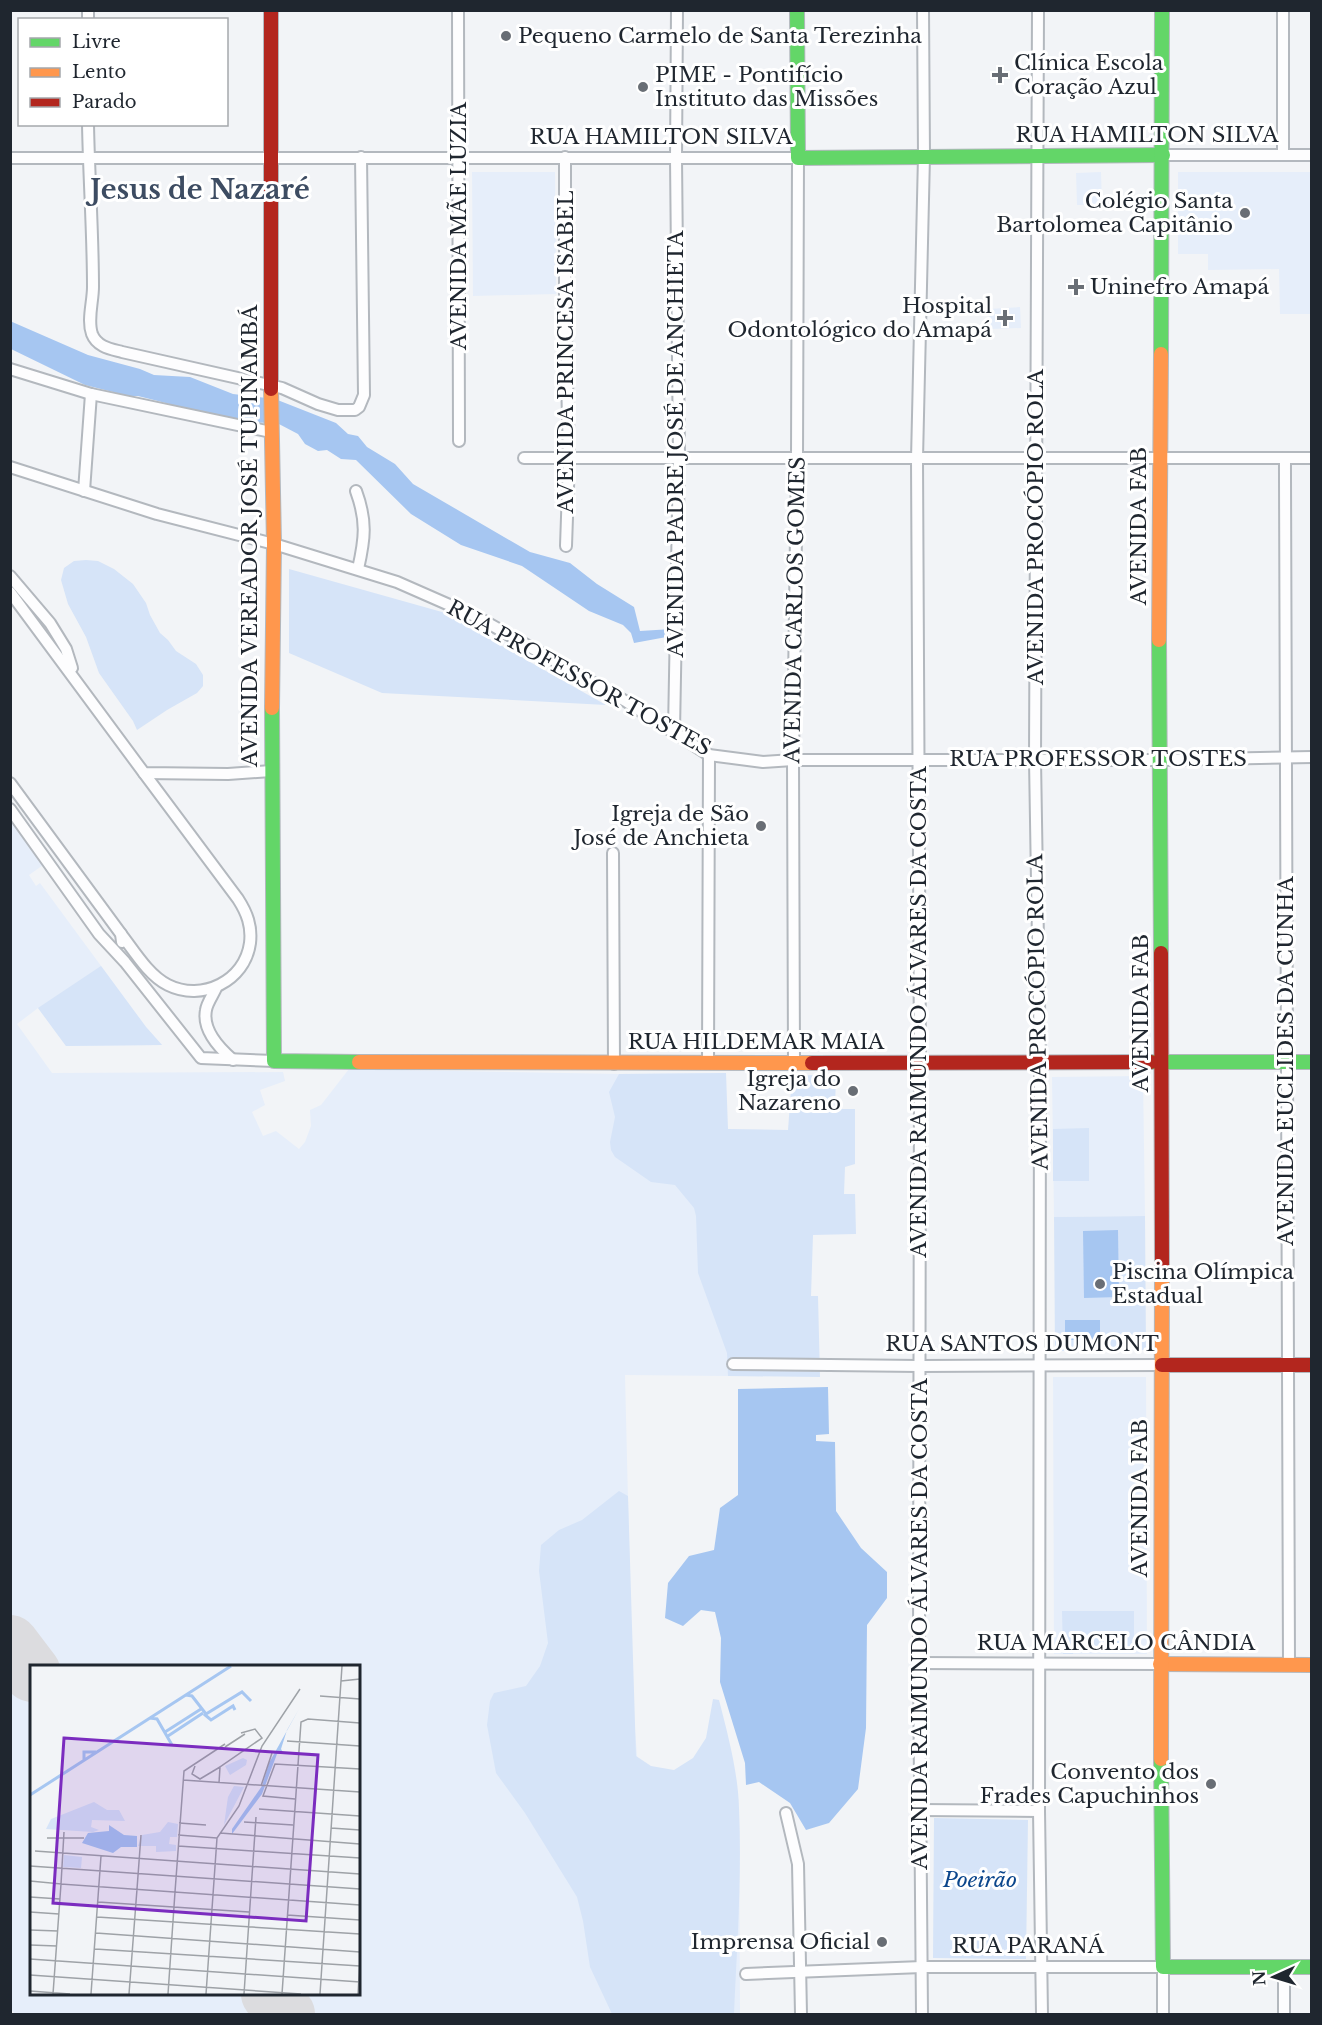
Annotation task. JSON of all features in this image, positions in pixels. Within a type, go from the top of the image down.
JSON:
[{"type":"street","name":"AVENIDA VEREADOR JOSÉ TUPINAMBÁ","points":[[271,10],[271,430],[274,544],[271,771],[274,1060]]},
{"type":"street","name":"AVENIDA MÃE LUZIA","points":[[458,10],[459,441]]},
{"type":"street","name":"AVENIDA PADRE JOSÉ DE ANCHIETA","points":[[674,731],[679,457],[677,10]]},
{"type":"street","points":[[797,10],[798,158]]},
{"type":"street","name":"AVENIDA RAIMUNDO ÁLVARES DA COSTA","points":[[922,2014],[919,1663],[920,1063],[917,459],[924,156],[923,10]]},
{"type":"street","name":"AVENIDA PROCÓPIO ROLA","points":[[1038,10],[1035,760],[1040,1063],[1039,1811],[1042,2014]]},
{"type":"street","name":"AVENIDA FAB","points":[[1162,10],[1160,458],[1162,2014]]},
{"type":"street","points":[[1282,155],[1283,10]]},
{"type":"street","points":[[88,126],[93,288],[91,331],[93,337],[104,347],[271,390],[282,388],[327,408],[355,410],[359,407],[364,395],[361,157]]},
{"type":"street","name":"RUA HAMILTON SILVA","points":[[10,158],[89,156],[459,159],[1311,156]]},
{"type":"street","name":"AVENIDA PRINCESA ISABEL","points":[[565,157],[565,297],[569,459],[566,546]]},
{"type":"street","name":"AVENIDA CARLOS GOMES","points":[[794,1063],[793,760],[798,158]]},
{"type":"street","points":[[10,369],[91,394],[271,430]]},
{"type":"street","points":[[84,491],[91,394]]},
{"type":"street","points":[[524,458],[1311,458]]},
{"type":"street","name":"AVENIDA EUCLIDES DA CUNHA","points":[[1285,458],[1288,1665]]},
{"type":"street","name":"RUA PROFESSOR TOSTES","points":[[10,467],[157,514],[274,544],[358,569],[436,598],[479,618],[674,731],[709,755],[763,762],[1311,758]]},
{"type":"street","points":[[356,490],[363,511],[365,530],[358,569]]},
{"type":"street","points":[[10,576],[50,623],[66,649],[75,677]]},
{"type":"street","points":[[10,592],[238,899],[247,914],[250,942],[247,955],[240,968],[216,988],[192,992],[170,986],[159,980],[121,934],[10,783]]},
{"type":"street","points":[[708,1063],[709,755]]},
{"type":"street","points":[[144,773],[228,774],[271,771]]},
{"type":"street","points":[[10,809],[99,934],[124,962]]},
{"type":"street","points":[[613,853],[614,1064]]},
{"type":"street","points":[[121,934],[124,962]]},
{"type":"street","name":"RUA HILDEMAR MAIA","points":[[124,962],[201,1058],[614,1064],[1311,1062]]},
{"type":"street","points":[[216,988],[205,1012],[207,1024],[220,1049],[233,1060]]},
{"type":"street","name":"RUA SANTOS DUMONT","points":[[733,1364],[1311,1365]]},
{"type":"street","name":"RUA MARCELO CÂNDIA","points":[[919,1663],[1311,1665]]},
{"type":"street","points":[[920,1809],[1039,1811]]},
{"type":"street","points":[[786,1813],[798,1864],[801,2014]]},
{"type":"street","points":[[1284,1966],[1284,2014]]},
{"type":"street","name":"RUA PARANÁ","points":[[746,1974],[922,1967],[1311,1967]]},
{"type":"shaded area","points":[[472,172],[555,172],[556,294],[473,296]]},
{"type":"shaded area","points":[[1101,172],[1102,205],[1077,205],[1076,173]]},
{"type":"shaded area","name":"Colégio Santa Bartolomea Capitânio","points":[[1178,172],[1311,172],[1311,314],[1280,314],[1279,269],[1208,270],[1208,254],[1178,254]]},
{"type":"shaded area","name":"Hospital Odontológico do Amapá","points":[[1020,307],[1021,328],[990,329],[989,309]]},
{"type":"shaded area","points":[[11,815],[46,863],[29,875],[36,886],[40,883],[146,1027],[162,1045],[66,1046],[38,1008],[17,1024],[52,1073],[283,1072],[285,1081],[260,1090],[265,1105],[252,1112],[263,1136],[276,1131],[299,1149],[305,1142],[311,1126],[310,1110],[321,1105],[349,1069],[619,1074],[726,1073],[728,1376],[625,1375],[633,1708],[642,1812],[739,1807],[740,2014],[15,2014],[11,2009]]},
{"type":"shaded area","points":[[1143,1076],[1145,1216],[1054,1217],[1052,1077]]},
{"type":"shaded area","points":[[1053,1377],[1146,1377],[1147,1654],[1054,1654]]},
{"type":"green space","points":[[74,561],[98,561],[114,569],[133,584],[146,603],[160,633],[176,651],[196,664],[203,675],[203,686],[197,693],[137,730],[99,673],[86,637],[68,604],[61,580],[64,568]]},
{"type":"green space","points":[[289,569],[442,612],[606,705],[382,693],[289,653]]},
{"type":"green space","points":[[101,966],[162,1045],[66,1046],[38,1008]]},
{"type":"green space","points":[[726,1073],[728,1129],[788,1130],[792,1076],[836,1074],[835,1109],[855,1109],[855,1164],[845,1167],[844,1194],[855,1194],[856,1234],[813,1235],[811,1296],[818,1296],[820,1377],[728,1376],[727,1353],[698,1273],[694,1208],[675,1185],[651,1182],[615,1157],[611,1150],[610,1142],[615,1117],[609,1092],[619,1074]]},
{"type":"green space","points":[[1089,1128],[1089,1181],[1053,1181],[1053,1129]]},
{"type":"green space","name":"Piscina Olímpica Estadual","points":[[1145,1216],[1146,1350],[1055,1351],[1054,1217]]},
{"type":"green space","points":[[619,1491],[628,1496],[636,1756],[651,1766],[674,1770],[693,1758],[706,1738],[713,1699],[719,1700],[729,1740],[737,1781],[740,1834],[734,2014],[612,2014],[590,1967],[577,1897],[525,1813],[496,1773],[487,1725],[490,1701],[494,1693],[526,1686],[540,1666],[548,1643],[539,1571],[541,1545],[559,1530],[582,1520]]},
{"type":"green space","points":[[1062,1611],[1134,1611],[1134,1650],[1074,1650],[1073,1654],[1063,1654]]},
{"type":"green space","name":"Poeirão","points":[[934,1818],[1028,1820],[1026,1959],[933,1958]]},
{"type":"water","points":[[10,321],[88,355],[154,375],[190,377],[233,394],[275,399],[336,423],[348,434],[358,436],[367,447],[395,464],[413,484],[530,552],[570,563],[597,584],[634,607],[640,631],[672,629],[672,636],[634,643],[631,633],[623,625],[589,611],[522,566],[461,545],[411,514],[356,460],[341,459],[327,450],[318,451],[305,444],[298,434],[277,423],[236,422],[138,396],[123,396],[85,385],[11,349]]},
{"type":"water","points":[[1118,1230],[1119,1297],[1084,1298],[1083,1231]]},
{"type":"water","points":[[1065,1320],[1100,1320],[1100,1340],[1065,1340]]},
{"type":"water","points":[[828,1387],[829,1434],[816,1435],[816,1441],[835,1442],[836,1511],[861,1548],[887,1572],[887,1598],[867,1625],[866,1728],[858,1789],[829,1823],[806,1830],[790,1803],[759,1782],[746,1785],[745,1763],[720,1682],[721,1638],[715,1612],[701,1610],[683,1626],[665,1618],[668,1583],[689,1556],[714,1550],[720,1508],[738,1495],[738,1389]]},
{"type":"runway","points":[[10,1644],[30,1670]]},
{"type":"runway","points":[[271,1995],[286,2014]]},
{"type":"traffic: fast","points":[[797,10],[798,158],[1163,155]]},
{"type":"traffic: fast","points":[[1161,354],[1162,10]]},
{"type":"traffic: fast","points":[[1159,640],[1161,953]]},
{"type":"traffic: fast","points":[[272,708],[274,1061],[359,1062]]},
{"type":"traffic: fast","points":[[1151,1062],[1312,1062]]},
{"type":"traffic: fast","points":[[1161,1759],[1163,1967],[1312,1967]]},
{"type":"traffic: slow","points":[[1159,640],[1161,354]]},
{"type":"traffic: slow","points":[[271,389],[274,544],[272,708]]},
{"type":"traffic: slow","points":[[359,1062],[812,1063]]},
{"type":"traffic: slow","points":[[1161,1759],[1162,1268]]},
{"type":"traffic: slow","points":[[1160,1664],[1312,1665]]},
{"type":"traffic: jam","points":[[271,10],[271,389]]},
{"type":"traffic: jam","points":[[1161,953],[1162,1268]]},
{"type":"traffic: jam","points":[[812,1063],[1151,1062]]},
{"type":"traffic: jam","points":[[1162,1365],[1312,1365]]},
{"type":"place","name":"Pequeno Carmelo de Santa Terezinha","points":[[506,36]]},
{"type":"place","name":"Clínica Escola Coração Azul","points":[[1000,75]]},
{"type":"place","name":"PIME - Pontifício Instituto das Missões","points":[[643,87]]},
{"type":"place","name":"Colégio Santa Bartolomea Capitânio","points":[[1245,213]]},
{"type":"place","name":"Uninefro Amapá","points":[[1076,287]]},
{"type":"place","name":"Hospital Odontológico do Amapá","points":[[1005,318]]},
{"type":"place","name":"Igreja de São José de Anchieta","points":[[761,826]]},
{"type":"place","name":"Igreja do Nazareno","points":[[853,1091]]},
{"type":"place","name":"Piscina Olímpica Estadual","points":[[1100,1284]]},
{"type":"place","name":"Convento dos Frades Capuchinhos","points":[[1211,1784]]},
{"type":"place","name":"Imprensa Oficial","points":[[882,1942]]},
{"type":"district","name":"Jesus de Nazaré","points":[[200,190]]}]
